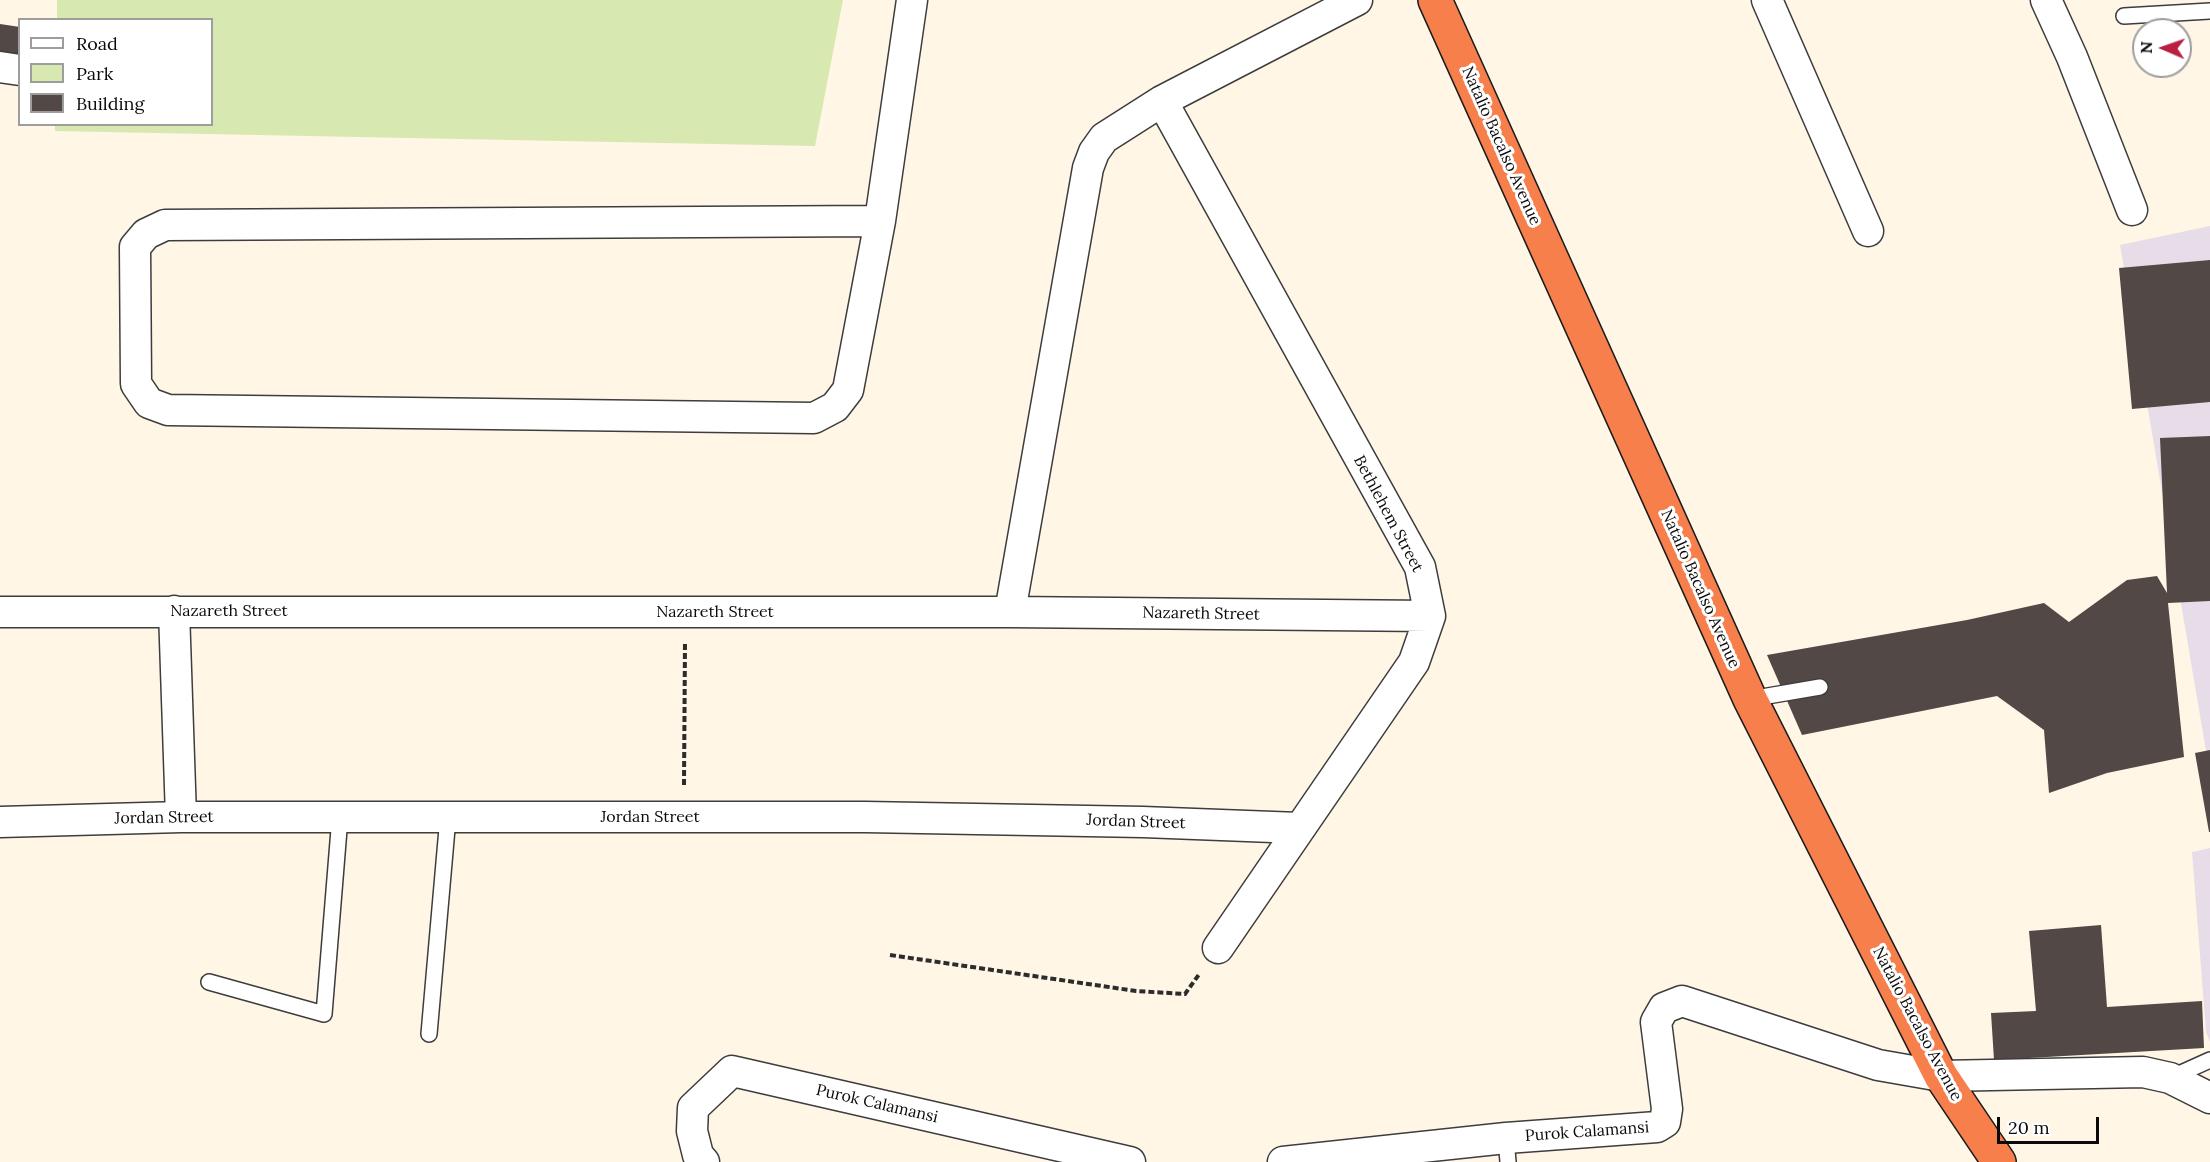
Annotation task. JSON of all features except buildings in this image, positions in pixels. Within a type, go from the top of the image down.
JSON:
[{"type":"highway","name":"Natalio Bacalso Avenue","points":[[1434,0],[1750,699],[1941,1076],[1999,1162]]},
{"type":"street","points":[[880,221],[165,225],[146,234],[135,247],[136,384],[149,403],[168,410],[814,418],[835,407],[848,390],[880,221],[912,0]]},
{"type":"street","points":[[1010,612],[1088,168],[1094,152],[1104,138],[1162,101],[1357,0]]},
{"type":"street","points":[[1767,0],[1868,231]]},
{"type":"street","points":[[2046,0],[2072,57],[2132,210]]},
{"type":"street","points":[[0,67],[18,70]]},
{"type":"street","name":"Bethlehem Street","points":[[1162,101],[1420,567],[1430,616]]},
{"type":"street","points":[[174,611],[181,817]]},
{"type":"street","name":"Nazareth Street","points":[[0,612],[685,611],[1430,616]]},
{"type":"street","points":[[1218,948],[1414,662],[1430,616]]},
{"type":"street","name":"Jordan Street","points":[[0,822],[181,817],[865,817],[1299,828]]},
{"type":"street","name":"Purok Calamansi","points":[[1283,1162],[1507,1150],[1657,1127],[1665,1122],[1667,1109],[1656,1022],[1664,1008],[1682,1002],[1878,1065],[1941,1076]]},
{"type":"street","name":"Purok Calamansi","points":[[704,1162],[698,1155],[693,1131],[693,1108],[732,1071],[1130,1162]]},
{"type":"street","points":[[1941,1076],[2143,1072],[2170,1078],[2210,1098]]},
{"type":"lane","points":[[2124,16],[2210,11]]},
{"type":"lane","points":[[1750,699],[1820,687]]},
{"type":"lane","points":[[209,982],[324,1014],[340,817]]},
{"type":"lane","points":[[429,1034],[448,817]]},
{"type":"lane","points":[[2170,1078],[2210,1060]]},
{"type":"path","points":[[684,817],[685,611]]},
{"type":"path","points":[[890,955],[1136,991],[1185,994],[1218,948]]},
{"type":"shaded area","points":[[2210,226],[2210,774],[2120,245]]},
{"type":"shaded area","points":[[2210,848],[2210,1042],[2206,1032],[2192,852]]},
{"type":"green space","points":[[57,0],[843,0],[815,146],[55,131],[55,126],[213,126],[213,18],[57,18]]}]
